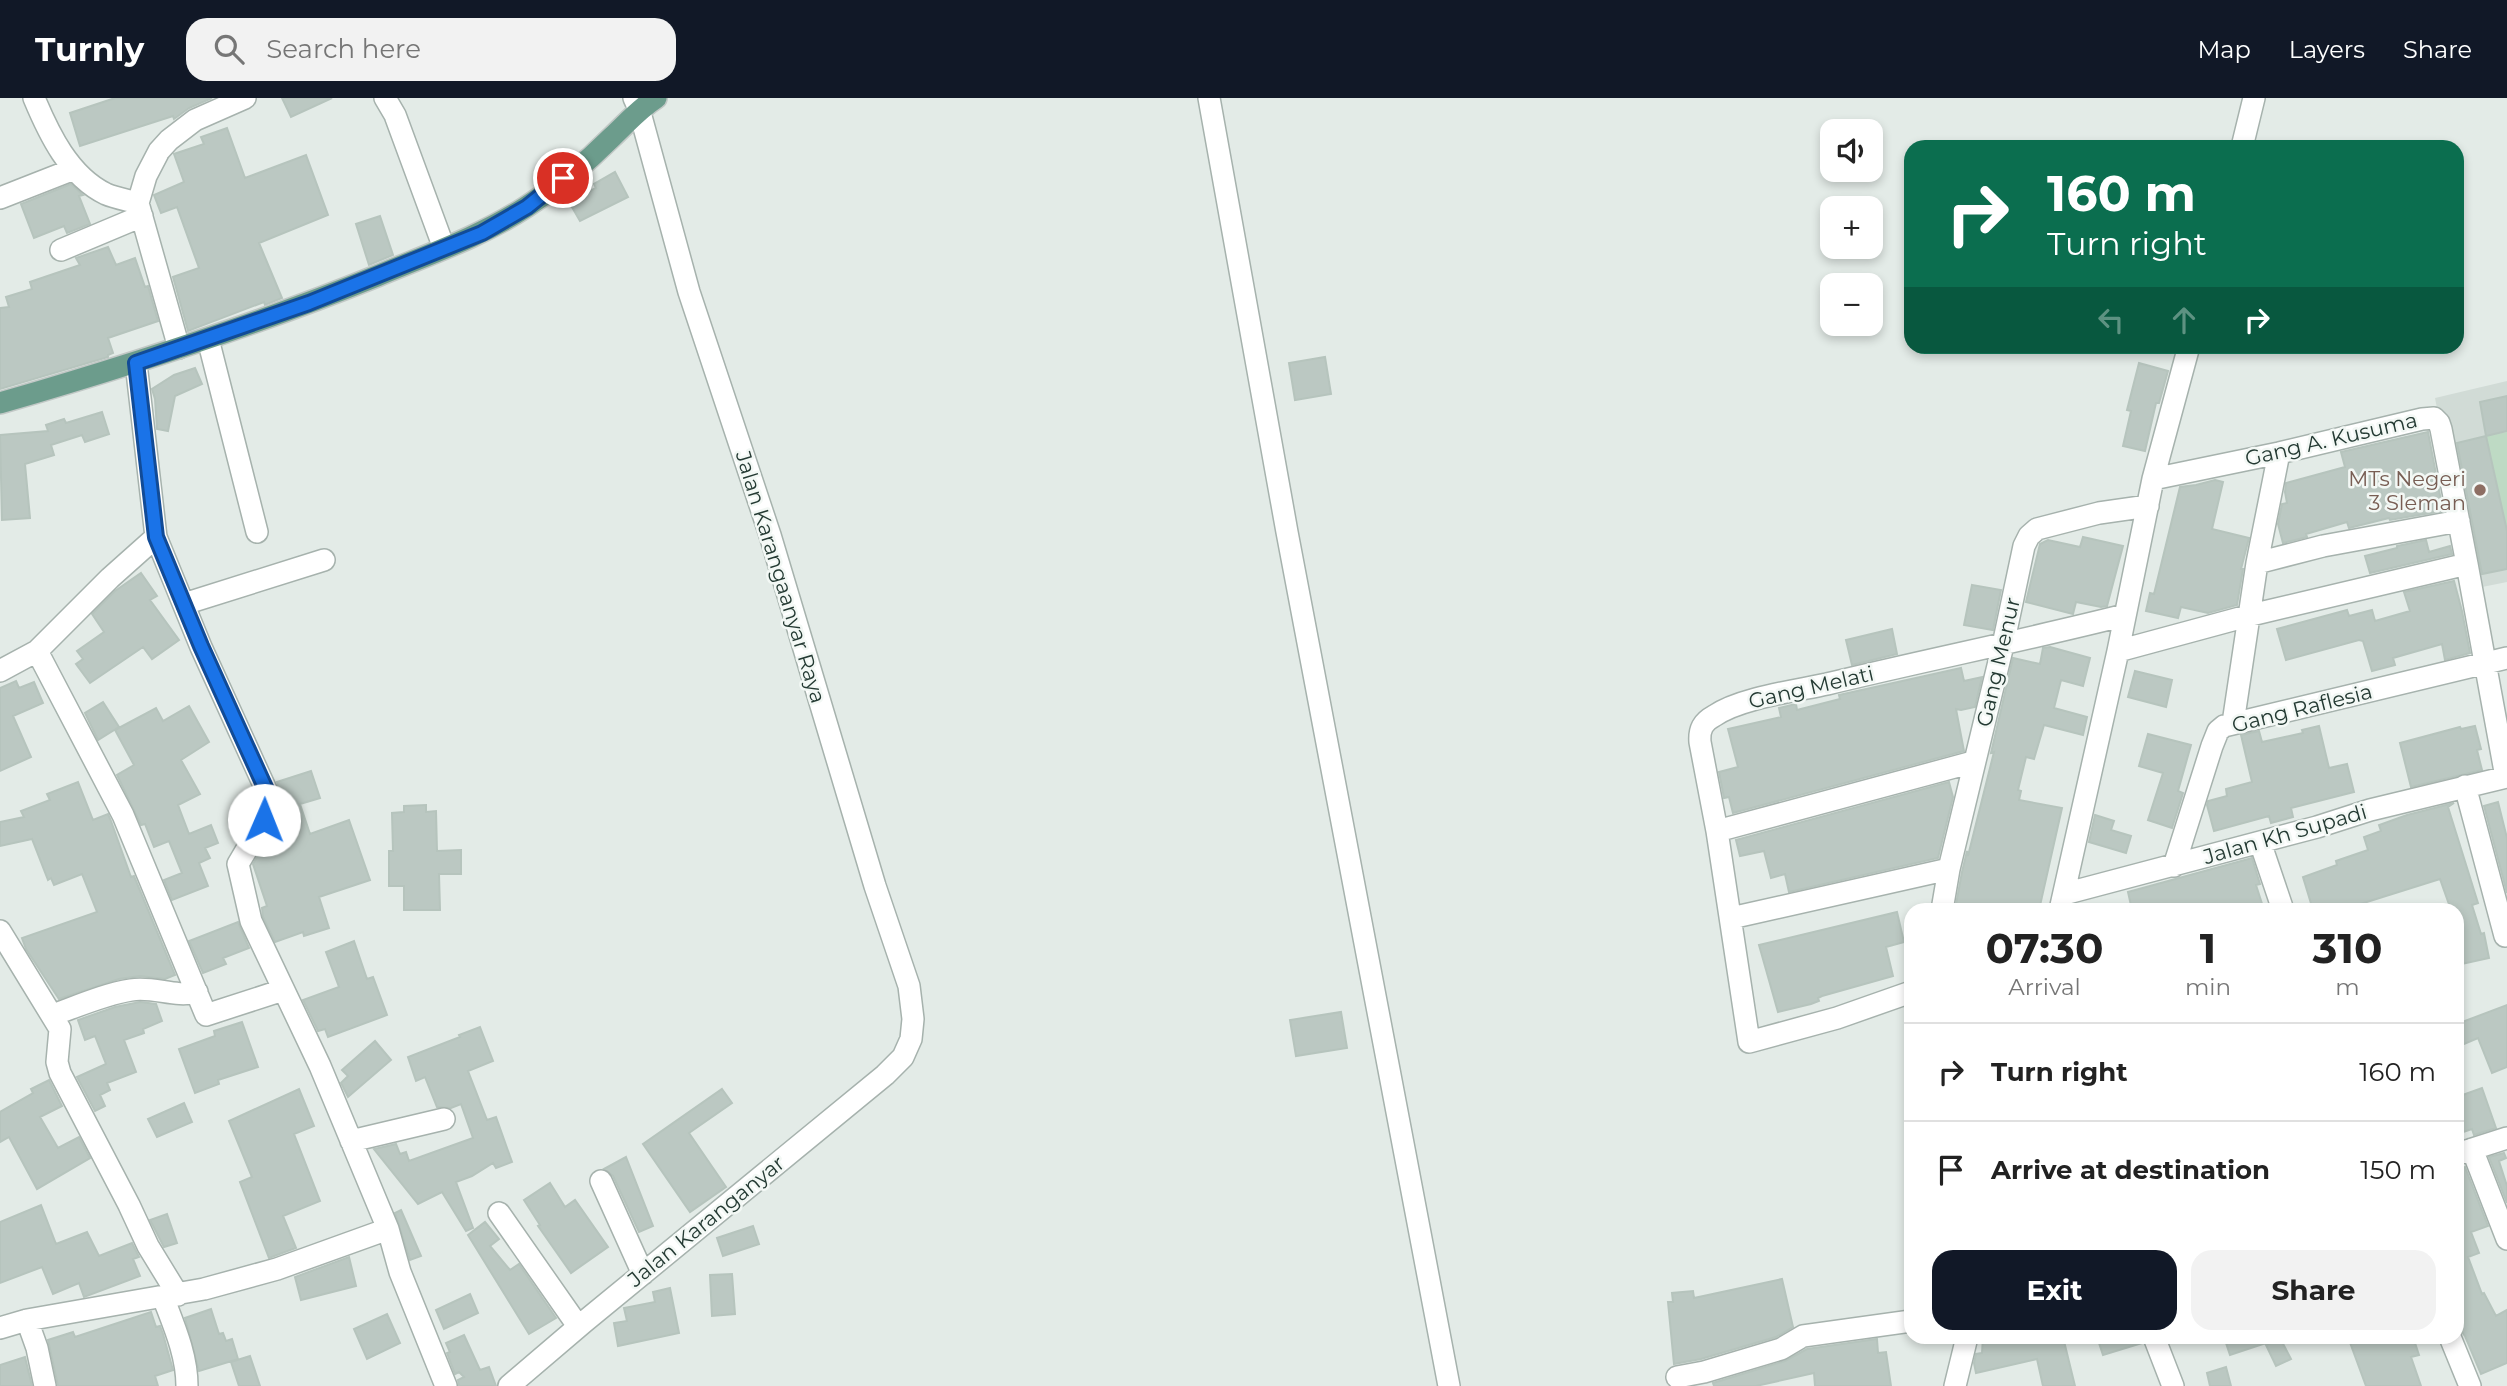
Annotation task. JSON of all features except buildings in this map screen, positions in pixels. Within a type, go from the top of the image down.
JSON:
[{"type":"main road","points":[[0,403],[208,339],[309,303],[482,233],[527,207],[612,138],[643,102]]},
{"type":"street","points":[[34,98],[64,156],[74,169],[107,195],[140,209]]},
{"type":"street","points":[[179,348],[140,209],[146,176],[169,140],[195,120],[245,98]]},
{"type":"street","points":[[385,98],[395,116],[444,248]]},
{"type":"street","points":[[1209,98],[1287,532],[1449,1386]]},
{"type":"street","points":[[2244,140],[2254,98]]},
{"type":"street","name":"Jalan Karangaanyar Raya","points":[[643,102],[689,292],[770,535],[875,886],[909,986],[913,1019],[911,1039],[903,1057]]},
{"type":"street","points":[[0,198],[74,169]]},
{"type":"street","points":[[61,250],[140,209]]},
{"type":"street","points":[[208,339],[257,532]]},
{"type":"street","points":[[2062,902],[2119,651],[2153,479],[2187,354]]},
{"type":"street","points":[[136,363],[156,537],[268,794],[264,820],[237,864],[251,921],[320,1066],[388,1229],[400,1272],[446,1386]]},
{"type":"street","name":"Gang A. Kusuma","points":[[2153,479],[2434,418],[2441,429],[2507,777]]},
{"type":"street","points":[[2233,723],[2279,453]]},
{"type":"street","name":"Gang Menur","points":[[1943,903],[2024,546],[2032,533],[2068,521],[2148,506]]},
{"type":"street","points":[[2258,564],[2323,545],[2459,521]]},
{"type":"street","points":[[0,671],[37,651],[110,578],[156,537]]},
{"type":"street","points":[[184,604],[324,560]]},
{"type":"street","points":[[2119,651],[2251,615],[2467,564]]},
{"type":"street","name":"Gang Melati","points":[[1904,994],[1836,1018],[1749,1042],[1700,733],[1703,724],[1731,707],[2125,615]]},
{"type":"street","points":[[37,651],[123,815],[206,1015],[283,990]]},
{"type":"street","name":"Gang Raflesia","points":[[2174,866],[2218,731],[2233,723],[2507,658]]},
{"type":"street","points":[[1717,831],[1973,762]]},
{"type":"street","name":"Jalan Kh Supadi","points":[[2062,902],[2174,866],[2370,810],[2507,777]]},
{"type":"street","points":[[2465,786],[2505,936]]},
{"type":"street","points":[[2260,842],[2281,903]]},
{"type":"street","points":[[1731,918],[1949,869]]},
{"type":"street","points":[[0,931],[60,1029],[57,1062],[60,1073],[129,1205],[171,1296],[187,1371],[187,1386]]},
{"type":"street","points":[[53,1015],[132,989],[186,995],[197,992]]},
{"type":"street","name":"Jalan Karanganyar","points":[[509,1386],[578,1326],[885,1075],[903,1057]]},
{"type":"street","points":[[351,1141],[444,1119]]},
{"type":"street","points":[[2507,1138],[2465,1152],[2507,1239]]},
{"type":"street","points":[[601,1181],[643,1274]]},
{"type":"street","points":[[499,1213],[578,1326]]},
{"type":"street","points":[[0,1328],[27,1320],[171,1296],[277,1269],[388,1229]]},
{"type":"street","points":[[27,1320],[37,1348],[45,1386]]},
{"type":"street","points":[[1677,1377],[1704,1372],[1781,1349],[1802,1336],[1904,1322]]},
{"type":"street","points":[[1955,1386],[1965,1344]]},
{"type":"street","points":[[2157,1344],[2173,1386]]},
{"type":"street","points":[[2453,1344],[2470,1386]]},
{"type":"shaded area","name":"MTs Negeri 3 Sleman","points":[[2507,381],[2507,582],[2472,589],[2435,398]]},
{"type":"green space","points":[[2507,432],[2507,531],[2486,436]]},
{"type":"place","name":"MTs Negeri 3 Sleman","points":[[2480,490]]},
{"type":"route","points":[[264,820],[268,794],[201,646],[156,537],[136,363],[309,303],[482,233],[527,207],[563,178]]}]
